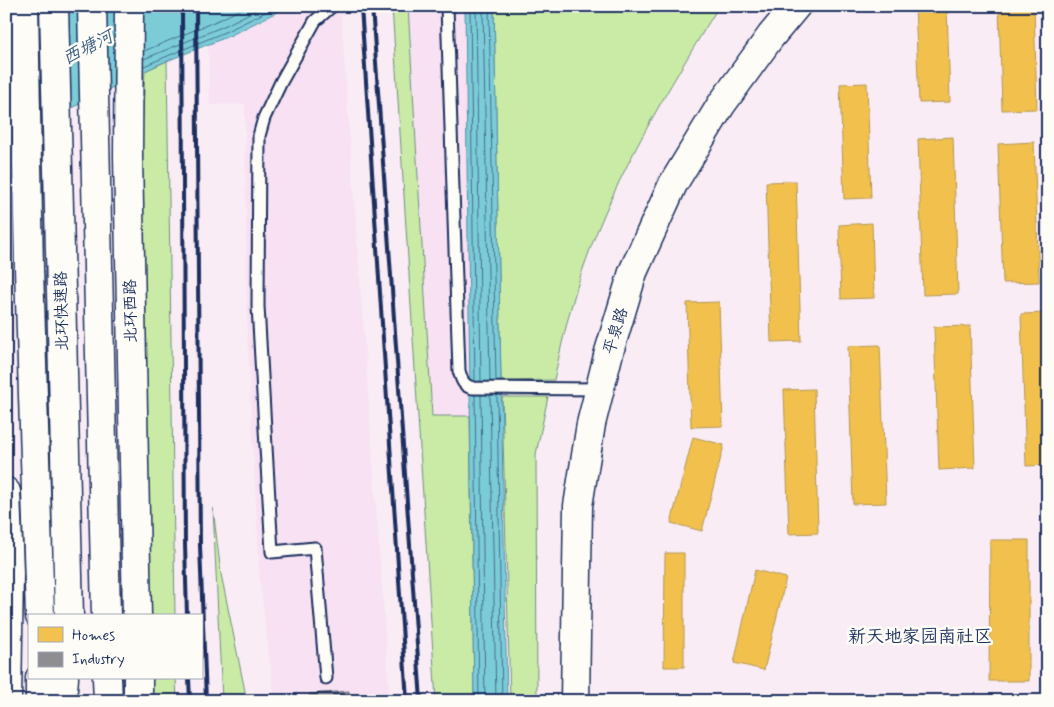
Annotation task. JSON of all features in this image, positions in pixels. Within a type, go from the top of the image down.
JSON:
[{"type":"main road","points":[[24,6],[29,269],[40,614]]},
{"type":"main road","name":"北环快速路","points":[[54,6],[69,614]]},
{"type":"main road","points":[[92,6],[106,614]]},
{"type":"main road","name":"北环西路","points":[[129,6],[128,156],[137,614]]},
{"type":"main road","name":"平泉路","points":[[575,701],[578,506],[591,424],[633,272],[673,184],[721,105],[771,36],[796,6]]},
{"type":"main road","points":[[6,492],[9,573],[7,701]]},
{"type":"main road","points":[[40,680],[40,701]]},
{"type":"main road","points":[[62,701],[64,680]]},
{"type":"main road","points":[[71,680],[71,701]]},
{"type":"main road","points":[[107,680],[108,701]]},
{"type":"main road","points":[[138,680],[138,701]]},
{"type":"lane","points":[[326,678],[315,548],[272,552],[258,278],[260,136],[264,118],[280,82],[315,21],[332,6]]},
{"type":"lane","points":[[447,6],[460,371],[462,380],[466,386],[473,388],[600,389]]},
{"type":"shaded area","points":[[289,6],[356,6],[341,16],[390,701],[277,701],[273,686],[260,582],[247,331],[245,104],[210,105],[208,44],[229,36]]},
{"type":"shaded area","points":[[408,6],[465,6],[470,416],[432,416]]},
{"type":"green space","points":[[392,6],[408,6],[432,416],[470,416],[474,701],[436,701]]},
{"type":"green space","points":[[494,6],[719,6],[662,100],[611,198],[579,280],[554,380],[501,381]]},
{"type":"green space","points":[[167,61],[175,614],[148,614],[139,189],[145,71]]},
{"type":"green space","points":[[502,397],[548,397],[536,454],[537,701],[510,701]]},
{"type":"green space","points":[[213,508],[221,574],[247,701],[222,701]]},
{"type":"green space","points":[[149,680],[176,680],[177,701],[149,701]]},
{"type":"water","name":"西塘河","points":[[76,6],[289,6],[229,36],[157,65],[6,141],[6,43]]},
{"type":"water","points":[[465,6],[494,6],[507,701],[474,701]]},
{"type":"building: Homes","points":[[915,6],[947,6],[950,102],[919,103]]},
{"type":"building: Homes","points":[[999,6],[1034,6],[1037,109],[1002,110]]},
{"type":"building: Homes","points":[[867,83],[871,198],[844,199],[840,84]]},
{"type":"building: Homes","points":[[953,137],[958,294],[923,295],[918,139]]},
{"type":"building: Homes","points":[[1034,142],[1039,282],[1003,283],[998,144]]},
{"type":"building: Homes","points":[[796,181],[801,341],[771,342],[766,182]]},
{"type":"building: Homes","points":[[872,223],[874,298],[841,299],[839,225]]},
{"type":"building: Homes","points":[[719,302],[723,426],[691,427],[687,303]]},
{"type":"building: Homes","points":[[1048,313],[1048,465],[1026,466],[1021,314]]},
{"type":"building: Homes","points":[[970,326],[975,468],[939,470],[934,327]]},
{"type":"building: Homes","points":[[880,345],[886,503],[853,504],[848,346]]},
{"type":"building: Homes","points":[[814,389],[818,533],[789,534],[784,390]]},
{"type":"building: Homes","points":[[693,437],[724,445],[702,531],[671,523]]},
{"type":"building: Homes","points":[[990,540],[1029,540],[1029,681],[989,681]]},
{"type":"building: Homes","points":[[665,553],[684,553],[684,667],[664,667]]},
{"type":"building: Homes","points":[[755,570],[786,578],[764,670],[734,663]]},
{"type":"building: Industry","points":[[349,691],[350,701],[310,701],[309,694]]},
{"type":"railway","points":[[182,6],[187,614]]},
{"type":"railway","points":[[196,6],[200,546],[206,701]]},
{"type":"railway","points":[[361,6],[407,701]]},
{"type":"railway","points":[[372,6],[421,701]]},
{"type":"railway","points":[[189,680],[190,701]]},
{"type":"district","name":"新天地家园南社区","points":[[920,637]]}]
